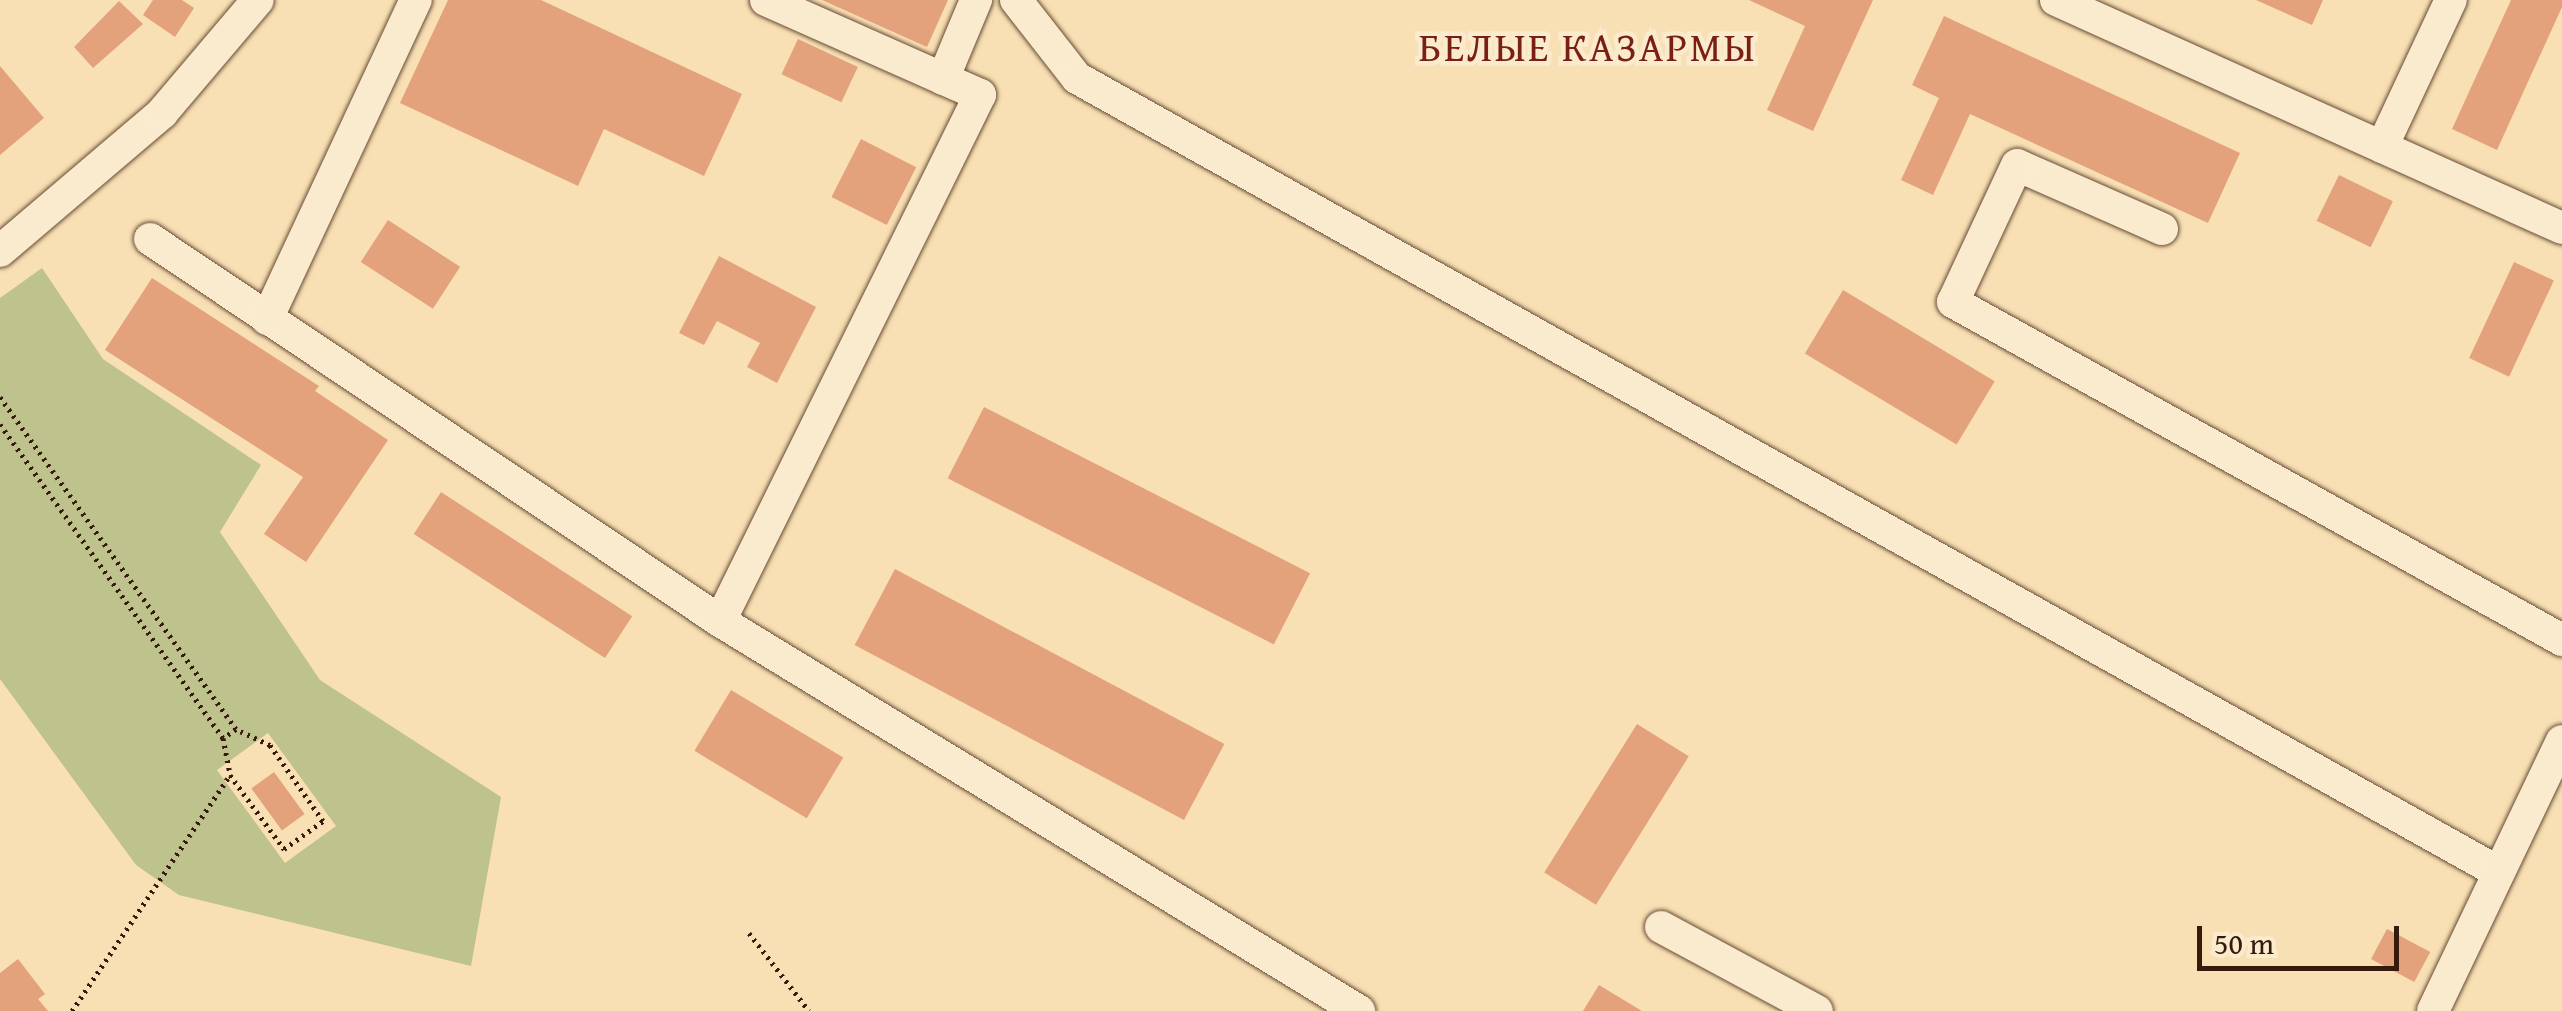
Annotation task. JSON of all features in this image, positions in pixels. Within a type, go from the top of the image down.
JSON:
[{"type":"street","points":[[0,251],[162,113],[258,0]]},
{"type":"street","points":[[268,319],[416,0]]},
{"type":"street","points":[[720,621],[980,95],[766,0]]},
{"type":"street","points":[[943,78],[976,0]]},
{"type":"street","points":[[1016,0],[1077,78],[2498,872]]},
{"type":"street","points":[[2056,0],[2562,228]]},
{"type":"street","points":[[2382,147],[2451,0]]},
{"type":"street","points":[[2162,229],[2017,165],[1953,302],[2562,640]]},
{"type":"street","points":[[150,239],[720,621],[1359,1011]]},
{"type":"street","points":[[2433,1011],[2562,741]]},
{"type":"street","points":[[1661,927],[1817,1011]]},
{"type":"path","points":[[0,397],[236,729],[270,744],[323,821],[284,849],[230,775],[223,738],[0,424]]},
{"type":"path","points":[[223,738],[236,729]]},
{"type":"path","points":[[72,1011],[230,775]]},
{"type":"path","points":[[749,933],[809,1011]]},
{"type":"green space","points":[[42,268],[103,359],[261,465],[220,532],[320,680],[501,797],[471,966],[179,895],[136,865],[0,679],[0,298]],"holes":[[[268,733],[336,826],[285,863],[217,770]]]},
{"type":"building","points":[[153,0],[182,0],[194,8],[175,37],[143,15]]},
{"type":"building","points":[[448,0],[541,0],[742,94],[704,176],[604,129],[578,186],[400,103]]},
{"type":"building","points":[[822,0],[948,0],[927,47]]},
{"type":"building","points":[[1749,0],[1873,0],[1813,131],[1767,110],[1805,26]]},
{"type":"building","points":[[2256,0],[2323,0],[2312,25]]},
{"type":"building","points":[[2511,0],[2562,0],[2562,7],[2497,150],[2452,129]]},
{"type":"building","points":[[119,1],[143,24],[93,68],[74,47]]},
{"type":"building","points":[[1944,16],[2240,153],[2208,223],[1970,114],[1933,195],[1901,180],[1939,98],[1912,85]]},
{"type":"building","points":[[798,39],[858,67],[841,102],[782,74]]},
{"type":"building","points":[[0,66],[44,118],[0,155]]},
{"type":"building","points":[[861,139],[916,167],[887,225],[831,197]]},
{"type":"building","points":[[2339,175],[2393,201],[2371,247],[2317,221]]},
{"type":"building","points":[[388,220],[460,267],[433,309],[361,262]]},
{"type":"building","points":[[719,256],[816,307],[777,383],[747,367],[760,343],[717,321],[704,345],[679,333]]},
{"type":"building","points":[[2514,262],[2554,281],[2509,377],[2469,358]]},
{"type":"building","points":[[152,278],[319,386],[315,391],[388,440],[306,562],[264,534],[303,477],[105,350]]},
{"type":"building","points":[[1843,290],[1995,381],[1957,445],[1805,353]]},
{"type":"building","points":[[984,407],[1310,573],[1274,644],[948,478]]},
{"type":"building","points":[[441,492],[632,616],[605,658],[414,534]]},
{"type":"building","points":[[895,569],[1224,744],[1184,820],[855,645]]},
{"type":"building","points":[[731,690],[843,757],[807,818],[694,751]]},
{"type":"building","points":[[1637,724],[1689,756],[1596,905],[1544,872]]},
{"type":"building","points":[[274,772],[305,814],[282,831],[251,788]]},
{"type":"building","points":[[2387,929],[2430,952],[2414,982],[2371,959]]},
{"type":"building","points":[[18,959],[45,994],[38,999],[48,1011],[0,1011],[0,973]]},
{"type":"building","points":[[1599,985],[1642,1011],[1583,1011]]},
{"type":"district","name":"БЕЛЫЕ КАЗАРМЫ","points":[[1588,47]]}]
